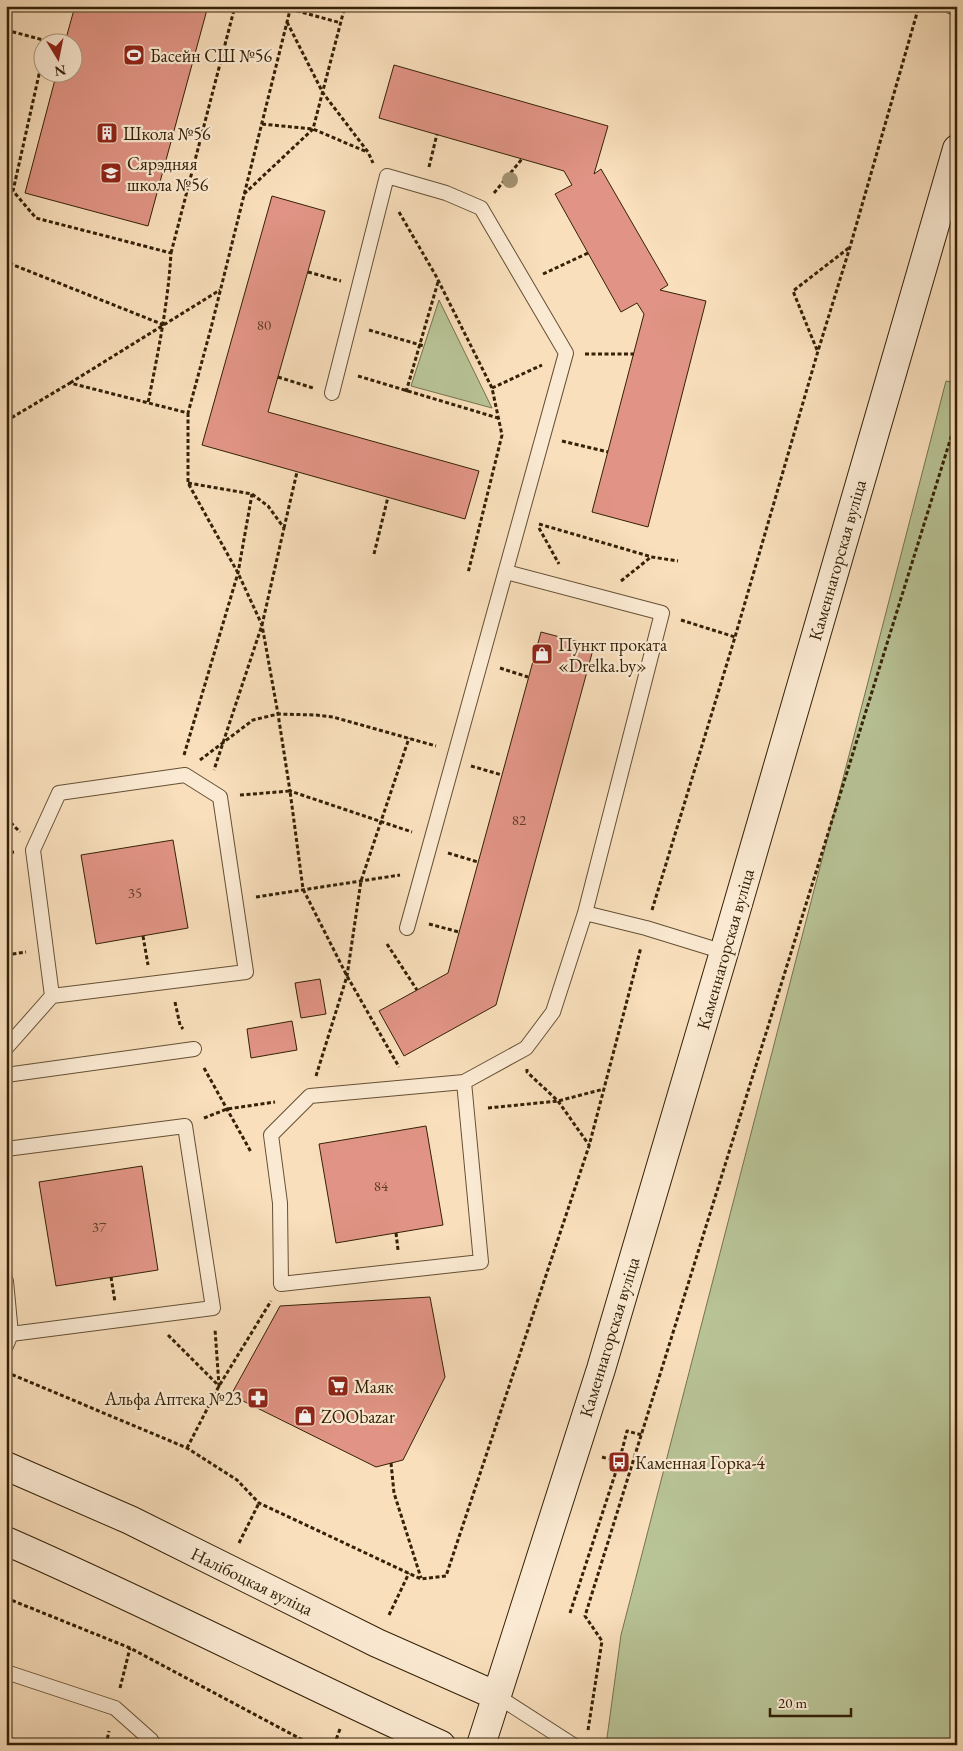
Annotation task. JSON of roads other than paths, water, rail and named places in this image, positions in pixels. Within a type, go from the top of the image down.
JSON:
[{"type":"main road","name":"Каменнагорская вуліца","points":[[481,1745],[600,1369],[948,208],[957,149]]},
{"type":"main road","name":"Налібоцкая вуліца","points":[[6,1466],[130,1520],[377,1643],[498,1696]]},
{"type":"main road","points":[[6,1541],[96,1580],[340,1699],[441,1745]]},
{"type":"lane","points":[[950,6],[957,8]]},
{"type":"lane","points":[[332,393],[387,176],[446,193],[481,208],[566,353],[408,923]]},
{"type":"lane","points":[[464,1082],[481,1262],[281,1284],[280,1203],[271,1135],[310,1096],[464,1082],[526,1048],[554,1012],[585,913],[662,613],[506,572]]},
{"type":"lane","points":[[6,1048],[52,996],[246,972],[215,793],[185,776],[178,776],[59,793],[33,850],[52,996]]},
{"type":"lane","points":[[585,913],[646,928],[724,952]]},
{"type":"lane","points":[[6,1075],[194,1049]]},
{"type":"lane","points":[[6,1149],[185,1126],[213,1308],[149,1315],[9,1340],[6,1281]]},
{"type":"lane","points":[[6,1672],[115,1708],[151,1740],[154,1745]]},
{"type":"lane","points":[[498,1696],[573,1745]]},
{"type":"place","name":"Басейн СШ №56","points":[[134,55]]},
{"type":"place","name":"Школа №56","points":[[107,133]]},
{"type":"place","name":"Сярэдняя школа №56","points":[[111,173]]},
{"type":"place","name":"Пункт проката «Drelka.by»","points":[[542,654]]},
{"type":"place","name":"Маяк","points":[[338,1386]]},
{"type":"place","name":"Альфа Аптека №23","points":[[258,1398]]},
{"type":"place","name":"ZOObazar","points":[[305,1416]]},
{"type":"place","name":"Каменная Горка-4","points":[[619,1462]]}]
